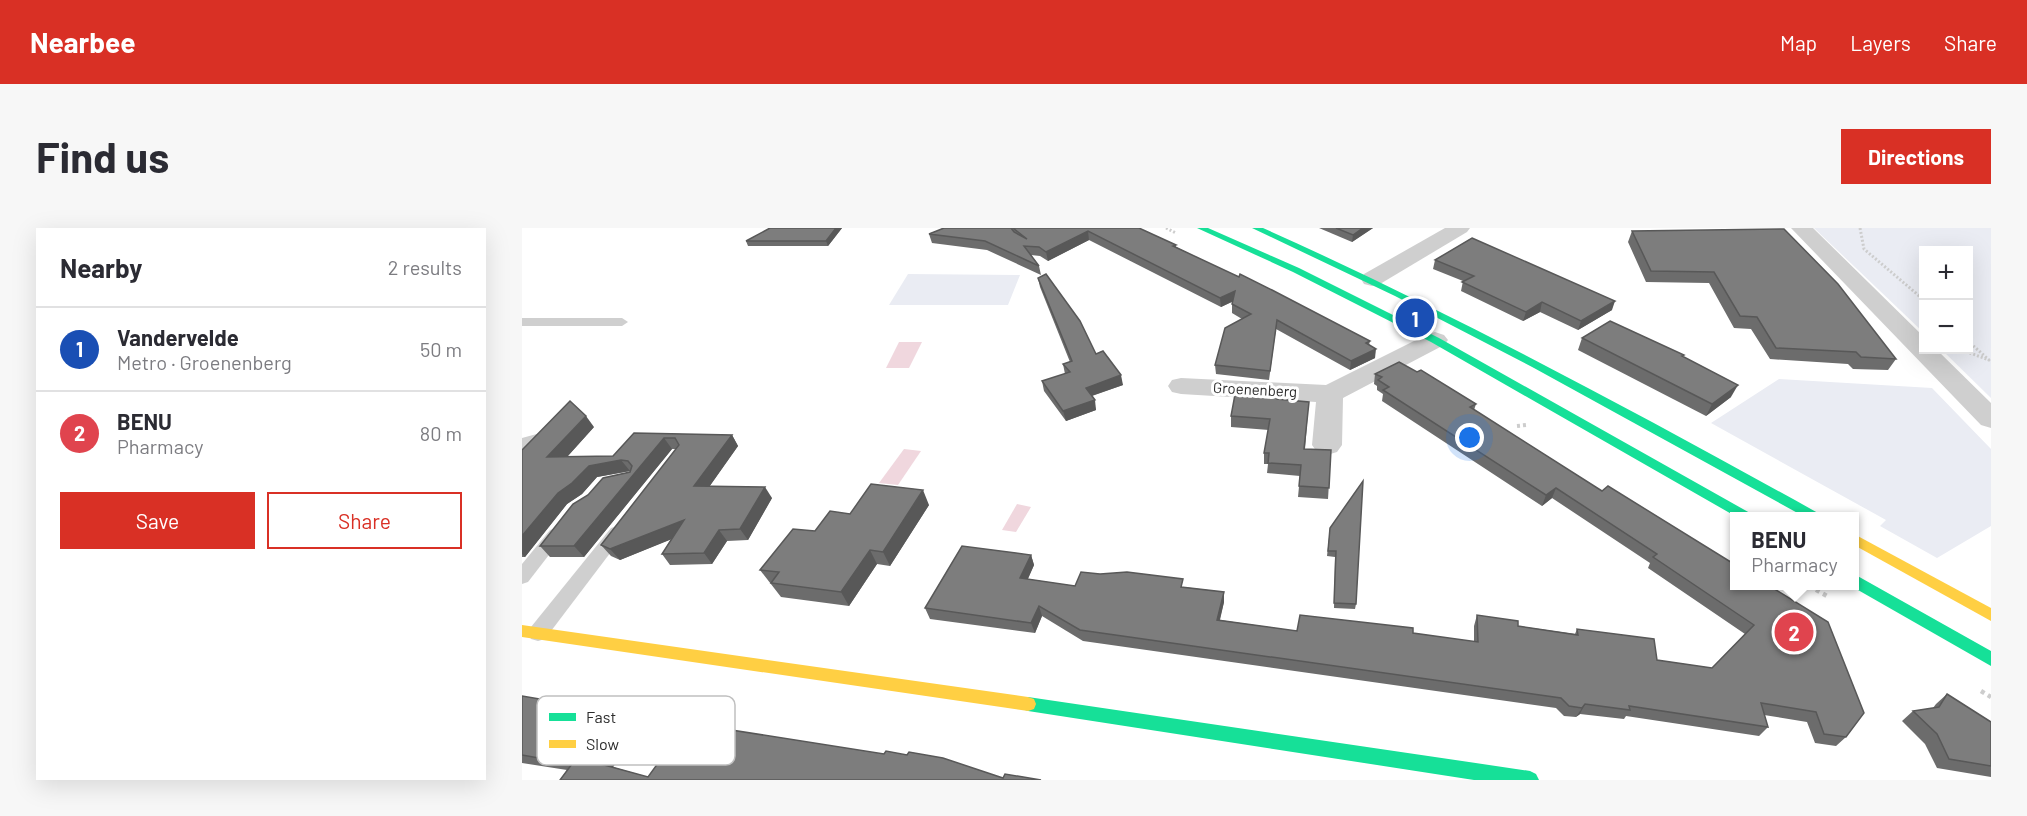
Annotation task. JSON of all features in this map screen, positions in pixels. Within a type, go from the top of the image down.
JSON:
[{"type":"main road","points":[[1201,228],[1302,273],[1435,340],[1738,512]]},
{"type":"main road","points":[[1256,228],[1372,279],[1531,360],[1806,512]]},
{"type":"main road","points":[[1859,542],[1991,615]]},
{"type":"main road","points":[[1859,583],[1991,659]]},
{"type":"main road","points":[[530,632],[867,680],[1530,780]]},
{"type":"street","points":[[1349,269],[1424,228]]},
{"type":"street","points":[[1372,279],[1460,228]]},
{"type":"street","points":[[1801,228],[1991,419]]},
{"type":"street","points":[[1327,445],[1330,394],[1435,340]]},
{"type":"street","name":"Groenenberg","points":[[1181,386],[1330,394]]},
{"type":"lane","points":[[522,322],[622,322]]},
{"type":"lane","points":[[522,446],[526,442],[544,437]]},
{"type":"lane","points":[[522,577],[569,518]]},
{"type":"lane","points":[[530,632],[626,521]]},
{"type":"path","points":[[1860,228],[1864,249],[1919,297]]},
{"type":"path","points":[[1973,345],[1990,360]]},
{"type":"path","points":[[1972,354],[1990,360]]},
{"type":"shaded area","points":[[1814,228],[1991,228],[1991,398],[1946,354],[1973,354],[1973,246],[1919,246],[1919,328]]},
{"type":"shaded area","points":[[908,274],[1020,275],[1008,305],[889,305]]},
{"type":"shaded area","points":[[899,342],[922,342],[909,368],[886,368]]},
{"type":"shaded area","points":[[1779,379],[1932,388],[1991,449],[1991,526],[1937,558],[1880,526],[1886,520],[1711,423]]},
{"type":"shaded area","points":[[904,449],[921,451],[898,485],[879,483]]},
{"type":"shaded area","points":[[1017,504],[1031,507],[1016,532],[1002,530]]},
{"type":"building","points":[[770,228],[836,228],[826,241],[746,241]]},
{"type":"building","points":[[944,228],[1011,228],[1027,239],[1013,228],[1139,228],[1239,277],[1240,274],[1272,290],[1370,341],[1366,343],[1376,349],[1351,361],[1277,320],[1270,371],[1215,365],[1225,328],[1251,314],[1232,304],[1235,291],[1220,298],[1088,231],[1046,252],[1039,247],[1024,246],[1039,266],[985,241],[929,234]]},
{"type":"building","points":[[1336,228],[1363,228],[1353,235]]},
{"type":"building","points":[[1784,229],[1838,284],[1896,359],[1861,357],[1856,352],[1776,348],[1757,317],[1740,316],[1714,272],[1651,271],[1632,231]]},
{"type":"building","points":[[1472,238],[1615,301],[1581,321],[1542,302],[1526,312],[1462,282],[1474,276],[1435,260]]},
{"type":"building","points":[[1046,274],[1080,321],[1096,354],[1103,351],[1121,375],[1086,388],[1095,400],[1063,411],[1042,381],[1070,372],[1063,364],[1072,361],[1038,278]]},
{"type":"building","points":[[1610,321],[1684,355],[1682,356],[1738,385],[1712,404],[1582,338]]},
{"type":"building","points":[[1399,362],[1417,372],[1421,370],[1476,404],[1470,407],[1602,491],[1608,486],[1730,562],[1730,590],[1776,590],[1828,622],[1864,713],[1846,737],[1824,734],[1816,712],[1761,703],[1768,727],[1629,706],[1630,710],[1585,704],[1582,708],[1569,706],[1561,698],[1080,630],[1039,606],[1031,623],[925,608],[962,546],[1031,555],[1020,578],[1075,586],[1081,572],[1100,574],[1127,572],[1183,579],[1181,587],[1224,592],[1217,620],[1297,631],[1300,615],[1413,628],[1413,633],[1478,642],[1477,615],[1518,621],[1518,626],[1578,635],[1577,629],[1654,639],[1657,660],[1712,668],[1754,625],[1653,557],[1657,554],[1556,488],[1546,495],[1383,390],[1389,387],[1378,380],[1382,377],[1375,374]]},
{"type":"building","points":[[1236,389],[1267,391],[1266,396],[1277,396],[1277,399],[1309,402],[1304,449],[1331,450],[1329,488],[1299,486],[1301,465],[1268,463],[1269,453],[1264,453],[1270,419],[1231,416]]},
{"type":"building","points":[[570,401],[586,416],[547,457],[613,456],[634,433],[732,435],[694,486],[765,487],[740,529],[719,530],[704,553],[662,554],[684,520],[610,549],[601,545],[679,445],[675,438],[664,438],[574,546],[540,546],[573,504],[588,495],[603,478],[630,472],[632,466],[628,461],[621,460],[589,466],[558,493],[522,536],[522,450]]},
{"type":"building","points":[[1363,481],[1356,604],[1334,603],[1336,551],[1328,551],[1330,528]]},
{"type":"building","points":[[871,484],[923,490],[883,552],[870,550],[841,592],[771,583],[779,572],[760,570],[793,529],[815,531],[830,511],[850,514]]},
{"type":"building","points":[[1947,694],[1991,722],[1991,766],[1949,759],[1937,734],[1913,711],[1939,707]]},
{"type":"building","points":[[522,696],[537,699],[537,758],[522,755]]},
{"type":"building","points":[[735,731],[884,754],[886,751],[907,755],[909,752],[943,758],[1003,778],[1005,774],[1041,780],[560,780],[571,765],[604,765],[648,777],[657,765],[735,765]]},
{"type":"traffic: fast","points":[[1201,228],[1296,270],[1435,340],[1738,512]]},
{"type":"traffic: fast","points":[[1256,228],[1398,294],[1538,365],[1806,512]]},
{"type":"traffic: fast","points":[[1859,583],[1991,659]]},
{"type":"traffic: fast","points":[[1028,704],[1530,780]]},
{"type":"traffic: slow","points":[[1859,542],[1991,615]]},
{"type":"traffic: slow","points":[[522,631],[1028,704]]},
{"type":"place","name":"Vandervelde","points":[[1415,318]]},
{"type":"place","name":"BENU","points":[[1794,632]]}]
